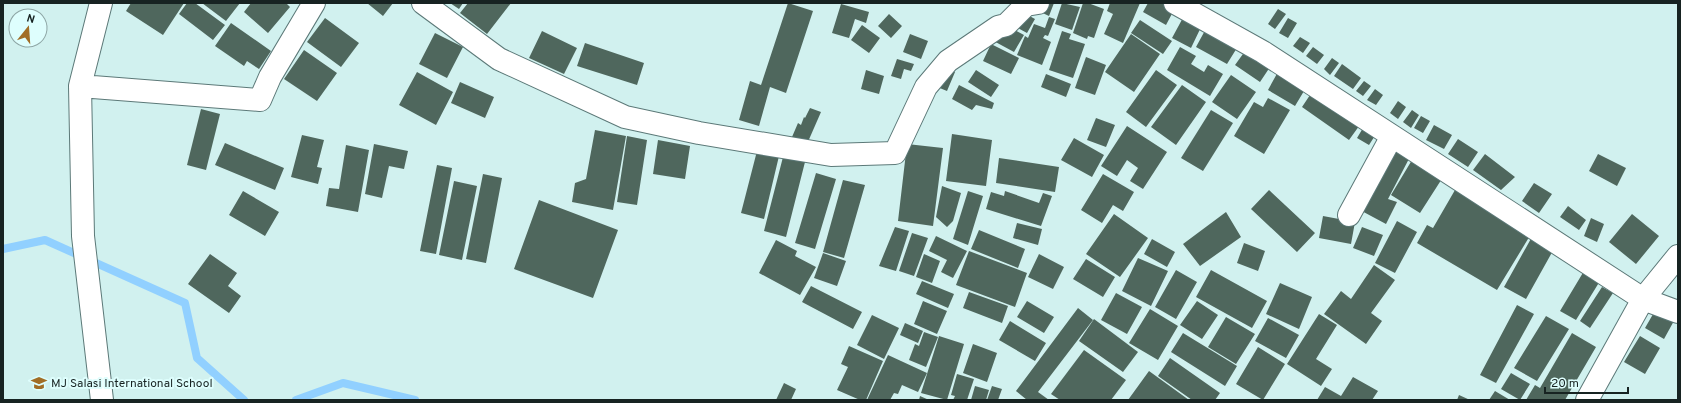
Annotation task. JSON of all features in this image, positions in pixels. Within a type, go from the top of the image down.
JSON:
[{"type":"street","points":[[101,3],[80,86],[83,236],[102,400]]},
{"type":"street","points":[[80,86],[260,100],[270,76],[314,3]]},
{"type":"street","points":[[423,3],[499,59],[625,117],[699,133],[830,155],[895,153],[926,87],[948,61],[998,27],[1004,26],[1026,5],[1038,3]]},
{"type":"street","points":[[1175,3],[1263,52],[1642,299],[1678,312]]},
{"type":"street","points":[[1349,215],[1392,136]]},
{"type":"street","points":[[1587,400],[1642,299],[1678,256]]},
{"type":"building","points":[[131,3],[184,3],[163,35],[126,11]]},
{"type":"building","points":[[187,3],[195,3],[225,25],[213,40],[179,14]]},
{"type":"building","points":[[202,3],[240,3],[226,21]]},
{"type":"building","points":[[251,3],[286,3],[290,7],[268,33],[244,12]]},
{"type":"building","points":[[367,3],[393,3],[383,16]]},
{"type":"building","points":[[450,3],[463,3],[459,9]]},
{"type":"building","points":[[468,3],[511,3],[487,34],[460,13]]},
{"type":"building","points":[[788,3],[813,11],[786,93],[770,87],[759,126],[739,120],[750,81],[761,85]]},
{"type":"building","points":[[1031,3],[1054,3],[1049,16],[1030,7]]},
{"type":"building","points":[[1062,3],[1080,7],[1072,30],[1055,24]]},
{"type":"building","points":[[1083,3],[1088,3],[1104,9],[1094,38],[1088,36],[1087,39],[1073,33]]},
{"type":"building","points":[[1110,3],[1140,3],[1123,43],[1104,34],[1113,14],[1107,11]]},
{"type":"building","points":[[1148,3],[1165,3],[1175,8],[1166,25],[1143,12]]},
{"type":"building","points":[[841,4],[869,12],[866,23],[855,19],[849,38],[832,33]]},
{"type":"building","points":[[1013,7],[1035,19],[1027,33],[1005,21]]},
{"type":"building","points":[[1278,9],[1286,14],[1275,29],[1268,24]]},
{"type":"building","points":[[889,14],[902,26],[891,38],[878,26]]},
{"type":"building","points":[[1185,14],[1203,23],[1191,48],[1172,38]]},
{"type":"building","points":[[1049,17],[1055,19],[1048,36],[1045,35],[1043,38],[1051,42],[1042,65],[1017,55],[1025,36],[1028,38],[1034,24],[1045,28]]},
{"type":"building","points":[[325,18],[359,43],[341,67],[307,42]]},
{"type":"building","points":[[1288,18],[1297,23],[1288,38],[1279,33]]},
{"type":"building","points":[[1140,20],[1172,41],[1163,54],[1131,33]]},
{"type":"building","points":[[1000,22],[1024,35],[1014,52],[990,39]]},
{"type":"building","points":[[231,23],[271,51],[259,69],[247,61],[244,66],[215,46]]},
{"type":"building","points":[[862,25],[880,38],[869,53],[851,40]]},
{"type":"building","points":[[1208,25],[1240,43],[1227,64],[1196,47]]},
{"type":"building","points":[[542,31],[577,48],[564,74],[529,58]]},
{"type":"building","points":[[1062,31],[1071,34],[1069,39],[1085,44],[1073,78],[1049,70]]},
{"type":"building","points":[[435,33],[463,47],[447,78],[419,64]]},
{"type":"building","points":[[910,34],[928,41],[921,59],[903,52]]},
{"type":"building","points":[[1131,34],[1160,54],[1134,92],[1105,72]]},
{"type":"building","points":[[1300,37],[1310,43],[1303,53],[1293,46]]},
{"type":"building","points":[[585,43],[644,63],[637,85],[577,66]]},
{"type":"building","points":[[991,44],[1019,58],[1011,74],[983,61]]},
{"type":"building","points":[[1180,47],[1196,56],[1191,64],[1204,72],[1208,65],[1223,74],[1210,96],[1167,70]]},
{"type":"building","points":[[1248,47],[1272,64],[1260,82],[1235,65]]},
{"type":"building","points":[[1313,47],[1324,55],[1317,64],[1306,56]]},
{"type":"building","points":[[304,50],[337,73],[317,101],[284,79]]},
{"type":"building","points":[[1086,57],[1106,65],[1095,95],[1075,88]]},
{"type":"building","points":[[1332,58],[1339,63],[1330,75],[1324,69]]},
{"type":"building","points":[[897,59],[914,64],[911,71],[904,69],[901,79],[891,76]]},
{"type":"building","points":[[1342,64],[1361,78],[1353,89],[1334,76]]},
{"type":"building","points":[[938,65],[955,72],[947,91],[930,84]]},
{"type":"building","points":[[866,70],[884,76],[879,94],[861,89]]},
{"type":"building","points":[[976,70],[999,85],[991,97],[968,82]]},
{"type":"building","points":[[1156,70],[1177,85],[1146,127],[1126,112]]},
{"type":"building","points":[[1279,70],[1307,86],[1295,106],[1268,90]]},
{"type":"building","points":[[417,72],[453,92],[436,125],[399,105]]},
{"type":"building","points":[[1046,74],[1071,84],[1066,97],[1041,87]]},
{"type":"building","points":[[1231,75],[1256,92],[1237,119],[1212,102]]},
{"type":"building","points":[[1364,81],[1371,86],[1363,96],[1356,91]]},
{"type":"building","points":[[460,82],[494,97],[485,118],[451,103]]},
{"type":"building","points":[[959,85],[994,103],[992,109],[976,105],[972,110],[952,99]]},
{"type":"building","points":[[1182,85],[1206,102],[1176,145],[1151,127]]},
{"type":"building","points":[[1314,89],[1362,122],[1349,140],[1302,107]]},
{"type":"building","points":[[1375,89],[1383,95],[1376,105],[1367,100]]},
{"type":"building","points":[[1268,98],[1290,110],[1264,154],[1234,136],[1254,102],[1263,107]]},
{"type":"building","points":[[1398,101],[1406,107],[1398,119],[1390,113]]},
{"type":"building","points":[[810,108],[821,112],[807,144],[792,137],[798,123],[801,125]]},
{"type":"building","points":[[201,109],[220,114],[206,170],[187,165]]},
{"type":"building","points":[[1211,110],[1233,123],[1203,171],[1181,158]]},
{"type":"building","points":[[1412,110],[1419,115],[1411,128],[1403,122]]},
{"type":"building","points":[[1421,116],[1430,121],[1423,133],[1414,128]]},
{"type":"building","points":[[1096,118],[1115,125],[1106,147],[1087,140]]},
{"type":"building","points":[[1366,123],[1378,131],[1369,145],[1357,138]]},
{"type":"building","points":[[1434,125],[1452,135],[1444,149],[1426,140]]},
{"type":"building","points":[[1127,126],[1167,152],[1143,189],[1130,181],[1138,168],[1127,160],[1117,176],[1101,166]]},
{"type":"building","points":[[595,130],[626,136],[613,210],[572,202],[575,183],[586,179]]},
{"type":"building","points":[[952,134],[992,140],[986,186],[946,181]]},
{"type":"building","points":[[302,135],[324,140],[317,167],[322,168],[318,184],[291,177]]},
{"type":"building","points":[[627,136],[647,140],[637,205],[617,202]]},
{"type":"building","points":[[1074,138],[1104,155],[1092,177],[1061,160]]},
{"type":"building","points":[[1458,139],[1478,152],[1468,167],[1448,154]]},
{"type":"building","points":[[658,140],[690,146],[685,179],[653,174]]},
{"type":"building","points":[[225,143],[284,168],[275,190],[215,165]]},
{"type":"building","points":[[1394,143],[1412,153],[1388,199],[1397,202],[1386,224],[1358,209]]},
{"type":"building","points":[[374,144],[408,151],[404,169],[389,166],[382,198],[365,194]]},
{"type":"building","points":[[907,144],[943,148],[933,226],[898,221]]},
{"type":"building","points":[[346,145],[369,150],[358,212],[326,206],[329,188],[339,189]]},
{"type":"building","points":[[757,151],[779,156],[764,219],[741,213]]},
{"type":"building","points":[[1485,154],[1515,177],[1501,190],[1473,170]]},
{"type":"building","points":[[1598,154],[1626,168],[1617,186],[1589,171]]},
{"type":"building","points":[[1415,155],[1445,174],[1420,213],[1391,195]]},
{"type":"building","points":[[783,157],[805,162],[786,237],[764,231]]},
{"type":"building","points":[[999,158],[1059,167],[1055,192],[996,183]]},
{"type":"building","points":[[437,165],[452,168],[436,254],[420,251]]},
{"type":"building","points":[[816,173],[836,179],[815,249],[795,243]]},
{"type":"building","points":[[483,174],[502,178],[486,263],[466,259]]},
{"type":"building","points":[[1103,174],[1134,192],[1123,211],[1113,205],[1102,223],[1081,210]]},
{"type":"building","points":[[843,180],[865,185],[844,258],[823,252]]},
{"type":"building","points":[[454,181],[477,186],[462,260],[439,255]]},
{"type":"building","points":[[1534,183],[1552,194],[1539,213],[1522,201]]},
{"type":"building","points":[[942,186],[961,193],[953,221],[947,227],[936,217]]},
{"type":"building","points":[[1269,190],[1315,233],[1297,252],[1251,209]]},
{"type":"building","points":[[1455,190],[1531,234],[1497,290],[1417,243],[1427,225],[1433,228]]},
{"type":"building","points":[[243,191],[279,212],[265,236],[229,215]]},
{"type":"building","points":[[968,191],[983,196],[968,245],[953,239]]},
{"type":"building","points":[[1005,191],[1039,203],[1043,193],[1052,196],[1041,226],[986,209],[991,192],[1004,196]]},
{"type":"building","points":[[539,200],[618,230],[593,298],[514,269]]},
{"type":"building","points":[[1568,206],[1586,220],[1579,230],[1560,217]]},
{"type":"building","points":[[1226,212],[1241,237],[1200,266],[1183,244]]},
{"type":"building","points":[[1114,214],[1148,238],[1120,277],[1086,254]]},
{"type":"building","points":[[1632,214],[1659,236],[1636,264],[1609,242]]},
{"type":"building","points":[[1323,216],[1355,222],[1351,244],[1319,238]]},
{"type":"building","points":[[1591,218],[1604,224],[1597,242],[1584,236]]},
{"type":"building","points":[[1397,221],[1417,232],[1395,273],[1375,263]]},
{"type":"building","points":[[1017,223],[1042,229],[1038,245],[1013,238]]},
{"type":"building","points":[[895,227],[909,231],[896,271],[879,266]]},
{"type":"building","points":[[1362,227],[1383,235],[1374,256],[1353,248]]},
{"type":"building","points":[[979,230],[1025,249],[1018,268],[971,249]]},
{"type":"building","points":[[912,233],[928,238],[914,276],[899,271]]},
{"type":"building","points":[[1533,235],[1555,247],[1526,299],[1504,287]]},
{"type":"building","points":[[936,236],[967,251],[953,278],[941,272],[947,260],[929,251]]},
{"type":"building","points":[[1152,239],[1175,252],[1167,267],[1144,254]]},
{"type":"building","points":[[776,240],[797,251],[795,256],[816,267],[800,295],[759,273]]},
{"type":"building","points":[[1244,243],[1265,251],[1258,271],[1237,263]]},
{"type":"building","points":[[969,251],[1027,273],[1015,307],[956,285]]},
{"type":"building","points":[[823,253],[846,261],[837,286],[814,278]]},
{"type":"building","points":[[210,254],[237,273],[228,286],[241,296],[229,313],[188,284]]},
{"type":"building","points":[[924,254],[940,261],[932,283],[916,277]]},
{"type":"building","points":[[1039,254],[1064,267],[1053,289],[1028,277]]},
{"type":"building","points":[[1138,258],[1168,271],[1151,306],[1122,291]]},
{"type":"building","points":[[1086,259],[1115,277],[1103,297],[1073,279]]},
{"type":"building","points":[[1374,265],[1395,280],[1371,313],[1382,321],[1366,344],[1324,314],[1341,291],[1351,299]]},
{"type":"building","points":[[1587,266],[1603,276],[1576,320],[1560,311]]},
{"type":"building","points":[[1176,270],[1197,282],[1176,319],[1155,307]]},
{"type":"building","points":[[1211,270],[1267,301],[1252,328],[1196,297]]},
{"type":"building","points":[[922,281],[954,294],[948,308],[916,294]]},
{"type":"building","points":[[1280,283],[1312,297],[1299,329],[1266,314]]},
{"type":"building","points":[[811,286],[862,312],[853,329],[802,302]]},
{"type":"building","points":[[1602,287],[1613,293],[1590,328],[1580,321]]},
{"type":"building","points":[[969,292],[1008,306],[1002,323],[963,308]]},
{"type":"building","points":[[1116,293],[1142,307],[1127,334],[1101,320]]},
{"type":"building","points":[[923,301],[947,311],[937,334],[914,324]]},
{"type":"building","points":[[1027,301],[1054,317],[1044,333],[1017,317]]},
{"type":"building","points":[[1197,301],[1218,315],[1202,339],[1180,325]]},
{"type":"building","points":[[1517,305],[1534,314],[1496,383],[1480,375]]},
{"type":"building","points":[[1078,308],[1093,320],[1038,392],[1049,400],[1027,400],[1016,391]]},
{"type":"building","points":[[1150,309],[1178,326],[1158,360],[1129,343]]},
{"type":"building","points":[[1656,309],[1675,319],[1664,339],[1645,328]]},
{"type":"building","points":[[1319,314],[1337,325],[1316,359],[1332,369],[1321,386],[1287,364]]},
{"type":"building","points":[[872,315],[899,328],[884,359],[857,345]]},
{"type":"building","points":[[1546,316],[1569,329],[1537,381],[1514,368]]},
{"type":"building","points":[[1226,317],[1255,334],[1236,364],[1208,347]]},
{"type":"building","points":[[1268,318],[1299,335],[1286,358],[1255,341]]},
{"type":"building","points":[[1094,319],[1138,352],[1123,372],[1079,341]]},
{"type":"building","points":[[1010,321],[1046,343],[1035,361],[999,340]]},
{"type":"building","points":[[905,323],[923,331],[918,343],[900,335]]},
{"type":"building","points":[[924,332],[938,337],[926,367],[909,360],[915,344],[919,346]]},
{"type":"building","points":[[1183,333],[1237,366],[1225,386],[1171,352]]},
{"type":"building","points":[[1572,333],[1596,347],[1565,400],[1526,400],[1535,385],[1540,388]]},
{"type":"building","points":[[939,336],[964,344],[947,400],[921,393]]},
{"type":"building","points":[[1640,336],[1660,348],[1645,374],[1624,362]]},
{"type":"building","points":[[973,344],[997,353],[987,382],[963,373]]},
{"type":"building","points":[[849,346],[883,361],[866,400],[860,400],[837,390],[848,367],[841,364]]},
{"type":"building","points":[[1258,347],[1285,364],[1263,400],[1236,384]]},
{"type":"building","points":[[1084,350],[1126,380],[1111,400],[1060,400],[1051,394]]},
{"type":"building","points":[[888,355],[927,373],[918,392],[902,385],[898,394],[894,393],[890,400],[867,400]]},
{"type":"building","points":[[1170,358],[1220,393],[1215,400],[1192,400],[1158,376]]},
{"type":"building","points":[[1149,371],[1189,400],[1128,400]]},
{"type":"building","points":[[1511,373],[1530,384],[1520,400],[1501,389]]},
{"type":"building","points":[[957,374],[974,379],[967,400],[953,400],[955,396],[951,395]]},
{"type":"building","points":[[1353,377],[1378,391],[1372,400],[1317,400],[1325,387],[1341,396]]},
{"type":"building","points":[[784,383],[796,389],[791,400],[776,400]]},
{"type":"building","points":[[975,386],[989,390],[986,400],[971,400]]},
{"type":"building","points":[[992,386],[1002,389],[998,400],[987,400]]},
{"type":"building","points":[[1495,391],[1510,400],[1489,400]]},
{"type":"building","points":[[1459,395],[1470,400],[1457,400]]},
{"type":"building","points":[[920,396],[929,400],[919,400]]},
{"type":"waterway","points":[[3,249],[45,240],[185,303],[197,358],[244,400]]},
{"type":"waterway","points":[[296,400],[343,383],[415,400]]},
{"type":"place","name":"MJ Salasi International School","points":[[39,383]]}]
